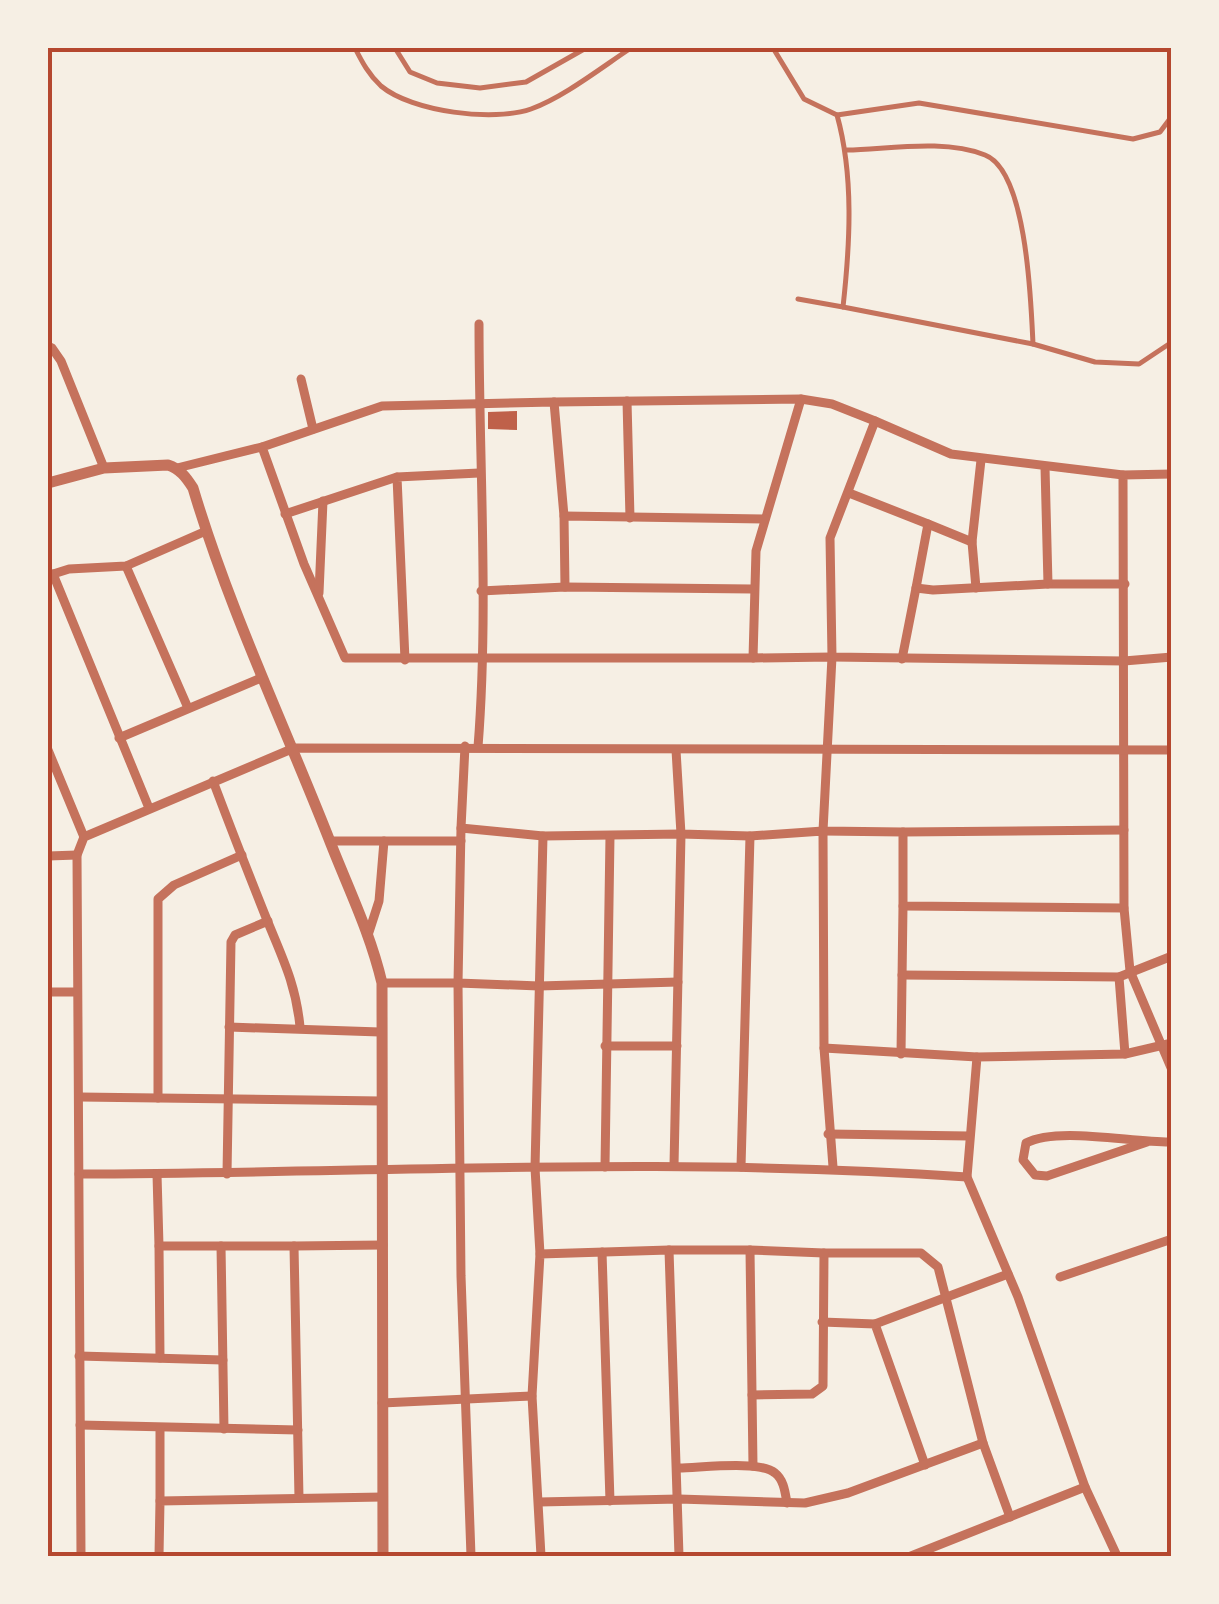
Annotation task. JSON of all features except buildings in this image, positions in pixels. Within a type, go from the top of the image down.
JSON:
[{"type":"street","points":[[478,748],[485,660],[479,473],[480,324]]},
{"type":"street","points":[[48,346],[56,352],[104,468]]},
{"type":"street","points":[[301,380],[313,429]]},
{"type":"street","points":[[48,483],[104,468],[177,468],[262,448],[382,406],[626,400],[801,399],[832,404],[951,454],[1045,467],[1172,474]]},
{"type":"street","points":[[752,658],[756,551],[801,399]]},
{"type":"street","points":[[626,400],[630,518]]},
{"type":"street","points":[[554,402],[564,516],[565,587]]},
{"type":"street","points":[[833,1168],[824,1048],[822,831],[832,657],[830,538],[874,421]]},
{"type":"street","points":[[262,448],[345,658],[1172,658]]},
{"type":"street","points":[[976,588],[972,542],[982,460]]},
{"type":"street","points":[[1045,467],[1048,584]]},
{"type":"street","points":[[177,468],[193,488],[260,678],[294,748],[369,932],[382,983],[383,1556]]},
{"type":"street","points":[[285,514],[397,477],[479,473]]},
{"type":"street","points":[[1123,474],[1124,908],[1130,971],[1167,1044],[1172,1070]]},
{"type":"street","points":[[397,477],[405,660]]},
{"type":"street","points":[[849,493],[972,542]]},
{"type":"street","points":[[319,600],[323,501]]},
{"type":"street","points":[[564,516],[765,519]]},
{"type":"street","points":[[902,659],[928,524]]},
{"type":"street","points":[[148,808],[50,575],[68,569],[126,566],[206,531]]},
{"type":"street","points":[[126,566],[188,708]]},
{"type":"street","points":[[916,588],[1126,584]]},
{"type":"street","points":[[481,591],[565,587],[752,589]]},
{"type":"street","points":[[119,738],[260,678]]},
{"type":"street","points":[[465,746],[458,983],[459,1169],[472,1556]]},
{"type":"street","points":[[84,836],[294,748],[1172,750]]},
{"type":"street","points":[[48,750],[84,836],[77,855],[76,992],[80,1097],[81,1556]]},
{"type":"street","points":[[674,1166],[681,834],[676,750]]},
{"type":"street","points":[[213,781],[284,956],[298,998],[300,1028]]},
{"type":"street","points":[[462,828],[543,836],[1124,830]]},
{"type":"street","points":[[900,1054],[904,832]]},
{"type":"street","points":[[541,1556],[532,1396],[540,1254],[535,1168],[543,836]]},
{"type":"street","points":[[605,1168],[610,836]]},
{"type":"street","points":[[741,1166],[750,836]]},
{"type":"street","points":[[330,842],[462,841]]},
{"type":"street","points":[[369,932],[379,902],[384,842]]},
{"type":"street","points":[[48,856],[77,855]]},
{"type":"street","points":[[158,1098],[158,899],[174,885],[242,855]]},
{"type":"street","points":[[902,906],[1124,908]]},
{"type":"street","points":[[227,1174],[230,942],[235,935],[268,921]]},
{"type":"street","points":[[902,975],[1119,977],[1172,956]]},
{"type":"street","points":[[1119,977],[1125,1054]]},
{"type":"street","points":[[382,983],[539,986],[678,982]]},
{"type":"street","points":[[48,992],[76,992]]},
{"type":"street","points":[[229,1026],[380,1032]]},
{"type":"street","points":[[824,1048],[977,1057],[1125,1054],[1167,1044]]},
{"type":"street","points":[[605,1046],[677,1046]]},
{"type":"street","points":[[977,1057],[967,1177],[1008,1274],[1085,1487],[1117,1556]]},
{"type":"street","points":[[80,1097],[381,1101]]},
{"type":"street","points":[[828,1134],[968,1136]]},
{"type":"street","points":[[1147,1142],[1046,1176],[1035,1175],[1023,1160],[1024,1146],[1032,1139],[1085,1136],[1172,1142]]},
{"type":"street","points":[[79,1174],[741,1166],[967,1177]]},
{"type":"street","points":[[157,1174],[160,1358]]},
{"type":"street","points":[[1060,1277],[1172,1239]]},
{"type":"street","points":[[160,1246],[383,1245]]},
{"type":"street","points":[[221,1246],[224,1429]]},
{"type":"street","points":[[294,1246],[299,1498]]},
{"type":"street","points":[[540,1254],[670,1250],[921,1252],[938,1266],[983,1443],[1010,1517]]},
{"type":"street","points":[[670,1250],[679,1556]]},
{"type":"street","points":[[750,1250],[754,1466]]},
{"type":"street","points":[[602,1252],[610,1500]]},
{"type":"street","points":[[752,1395],[812,1394],[823,1386],[824,1252]]},
{"type":"street","points":[[822,1322],[875,1324],[1008,1274]]},
{"type":"street","points":[[875,1324],[925,1465]]},
{"type":"street","points":[[79,1356],[223,1360]]},
{"type":"street","points":[[382,1402],[532,1396]]},
{"type":"street","points":[[80,1424],[298,1430]]},
{"type":"street","points":[[158,1556],[160,1428]]},
{"type":"street","points":[[540,1502],[679,1498],[805,1503],[848,1492],[983,1443]]},
{"type":"street","points":[[679,1468],[762,1466],[776,1474],[784,1485],[787,1503]]},
{"type":"street","points":[[911,1556],[1085,1487]]},
{"type":"street","points":[[160,1501],[383,1496]]},
{"type":"lane","points":[[355,48],[363,65],[383,88],[419,105],[496,114],[531,109],[631,48]]},
{"type":"lane","points":[[395,48],[410,72],[438,83],[480,88],[526,82],[586,48]]},
{"type":"lane","points":[[773,48],[804,99],[837,115],[918,103],[1133,139],[1160,132],[1172,116]]},
{"type":"lane","points":[[837,115],[847,150],[848,263],[843,307]]},
{"type":"lane","points":[[847,150],[952,148],[988,156],[1002,167],[1020,222],[1033,344]]},
{"type":"lane","points":[[798,299],[1033,344],[1095,362],[1139,364],[1172,342]]}]
